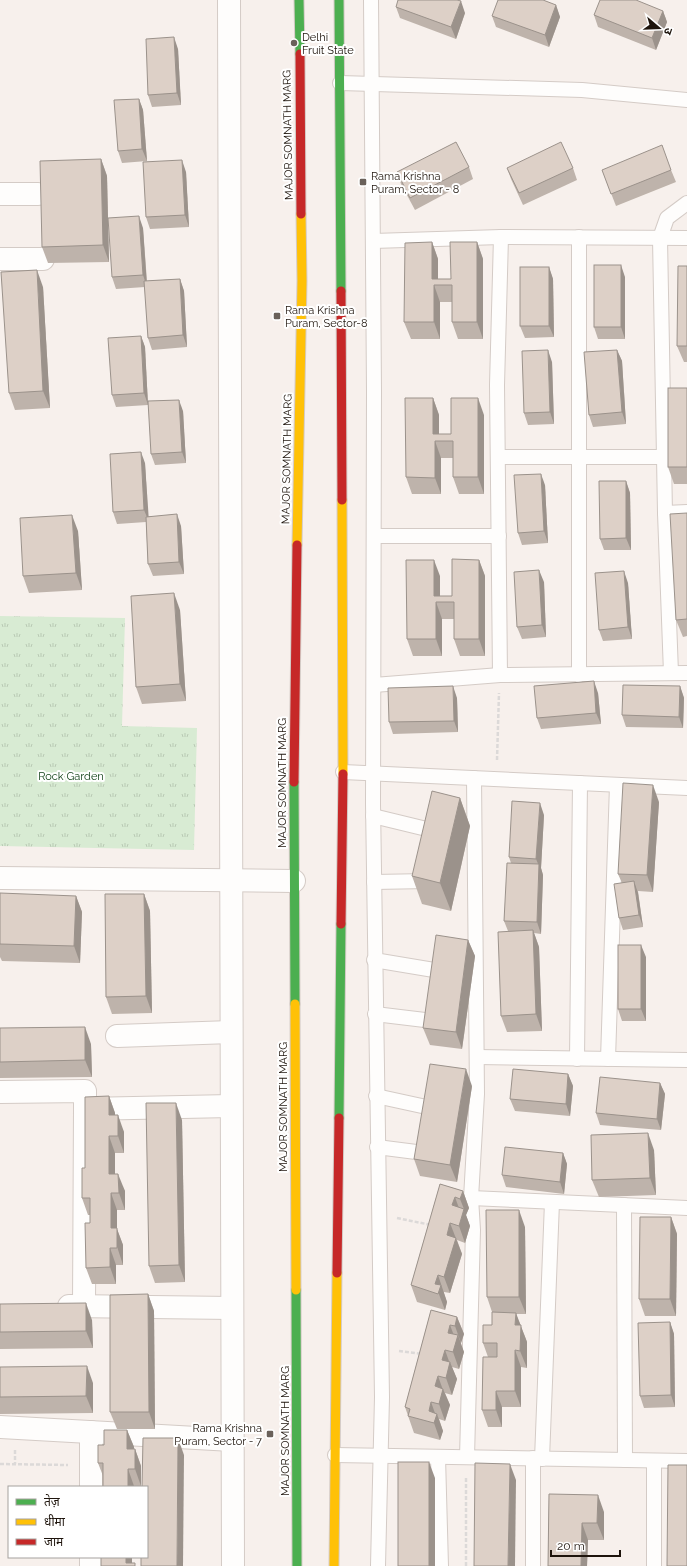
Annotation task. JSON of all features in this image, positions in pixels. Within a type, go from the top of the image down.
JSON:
[{"type":"street","points":[[229,0],[230,880],[233,1566]]},
{"type":"street","name":"MAJOR SOMNATH MARG","points":[[297,1566],[294,709],[302,281],[299,0]]},
{"type":"street","points":[[334,1566],[343,772],[339,0]]},
{"type":"street","points":[[0,194],[38,194]]},
{"type":"street","points":[[0,259],[43,259]]},
{"type":"street","points":[[0,878],[294,881]]},
{"type":"street","points":[[117,1036],[231,1032]]},
{"type":"street","points":[[0,1092],[84,1091],[85,1115]]},
{"type":"street","points":[[84,1306],[85,1109],[231,1106]]},
{"type":"street","points":[[48,1307],[232,1308]]},
{"type":"street","points":[[0,1427],[232,1440]]},
{"type":"street","points":[[91,1432],[91,1486]]},
{"type":"lane","points":[[371,0],[374,536],[374,960],[381,1348],[381,1456],[378,1566]]},
{"type":"lane","points":[[340,83],[582,90],[687,100]]},
{"type":"lane","points":[[671,674],[664,457],[669,388],[660,238],[667,218],[687,203]]},
{"type":"lane","points":[[373,240],[501,237],[687,238]]},
{"type":"lane","points":[[500,675],[497,385],[501,237]]},
{"type":"lane","points":[[578,237],[579,675]]},
{"type":"lane","points":[[498,457],[664,457]]},
{"type":"lane","points":[[665,513],[687,512]]},
{"type":"lane","points":[[374,536],[499,536]]},
{"type":"lane","points":[[374,685],[500,675],[687,673]]},
{"type":"lane","points":[[343,772],[687,788]]},
{"type":"lane","points":[[467,1457],[473,1230],[471,1198],[478,1094],[474,778]]},
{"type":"lane","points":[[577,1059],[580,783]]},
{"type":"lane","points":[[608,1059],[618,785]]},
{"type":"lane","points":[[373,816],[439,832]]},
{"type":"lane","points":[[374,882],[428,881]]},
{"type":"lane","points":[[374,960],[440,971]]},
{"type":"lane","points":[[375,1014],[433,1021]]},
{"type":"lane","points":[[477,1057],[687,1060]]},
{"type":"lane","points":[[376,1096],[431,1108]]},
{"type":"lane","points":[[377,1147],[424,1153]]},
{"type":"lane","points":[[471,1198],[687,1208]]},
{"type":"lane","points":[[533,1566],[552,1202]]},
{"type":"lane","points":[[624,1205],[625,1460]]},
{"type":"lane","points":[[335,1455],[687,1461]]},
{"type":"lane","points":[[438,1457],[441,1566]]},
{"type":"lane","points":[[654,1461],[654,1566]]},
{"type":"path","points":[[496,779],[500,675]]},
{"type":"path","points":[[379,1214],[439,1227]]},
{"type":"path","points":[[381,1348],[430,1355]]},
{"type":"path","points":[[466,1566],[467,1457]]},
{"type":"path","points":[[0,1464],[68,1464],[68,1471]]},
{"type":"green space","name":"Rock Garden","points":[[0,616],[125,618],[122,726],[197,728],[194,850],[0,846]]},
{"type":"building","points":[[398,0],[461,1],[451,27],[396,7]]},
{"type":"building","points":[[498,0],[543,0],[556,5],[545,35],[492,16]]},
{"type":"building","points":[[600,0],[636,0],[663,11],[652,38],[594,15]]},
{"type":"building","points":[[174,37],[177,93],[148,95],[146,39]]},
{"type":"building","points":[[139,99],[142,149],[118,151],[114,100]]},
{"type":"building","points":[[456,142],[469,167],[410,198],[397,172]]},
{"type":"building","points":[[561,142],[573,168],[519,193],[507,168]]},
{"type":"building","points":[[662,145],[671,170],[611,194],[602,170]]},
{"type":"building","points":[[101,159],[103,245],[42,247],[40,161]]},
{"type":"building","points":[[182,160],[185,215],[146,217],[143,162]]},
{"type":"building","points":[[139,216],[143,275],[112,277],[108,218]]},
{"type":"building","points":[[432,242],[432,279],[451,279],[450,242],[477,242],[477,322],[452,322],[452,285],[434,285],[434,322],[404,322],[405,243]]},
{"type":"building","points":[[594,265],[621,265],[621,327],[594,327]]},
{"type":"building","points":[[678,266],[687,266],[687,346],[677,346]]},
{"type":"building","points":[[520,267],[549,267],[549,326],[520,326]]},
{"type":"building","points":[[37,270],[43,391],[9,393],[1,272]]},
{"type":"building","points":[[180,279],[183,335],[148,338],[144,281]]},
{"type":"building","points":[[141,336],[144,393],[112,395],[108,338]]},
{"type":"building","points":[[548,350],[550,412],[524,413],[522,351]]},
{"type":"building","points":[[617,350],[622,412],[589,415],[584,352]]},
{"type":"building","points":[[668,388],[687,388],[687,467],[668,467]]},
{"type":"building","points":[[405,398],[433,398],[433,434],[451,434],[451,398],[478,398],[478,477],[453,477],[453,441],[435,441],[435,478],[406,477]]},
{"type":"building","points":[[179,400],[182,452],[151,454],[148,401]]},
{"type":"building","points":[[141,452],[144,510],[113,512],[110,454]]},
{"type":"building","points":[[541,474],[544,531],[518,533],[514,475]]},
{"type":"building","points":[[599,481],[626,481],[626,538],[600,539]]},
{"type":"building","points":[[687,513],[687,619],[676,620],[670,514]]},
{"type":"building","points":[[177,514],[179,562],[148,564],[146,517]]},
{"type":"building","points":[[72,515],[76,573],[23,576],[20,518]]},
{"type":"building","points":[[452,559],[479,560],[479,639],[454,639],[454,602],[436,602],[436,639],[407,639],[406,560],[434,560],[434,596],[452,596]]},
{"type":"building","points":[[539,570],[542,625],[517,627],[514,572]]},
{"type":"building","points":[[624,571],[628,627],[599,630],[595,573]]},
{"type":"building","points":[[174,593],[180,684],[136,687],[131,596]]},
{"type":"building","points":[[594,681],[596,713],[537,718],[534,686]]},
{"type":"building","points":[[623,685],[680,686],[679,717],[622,715]]},
{"type":"building","points":[[453,686],[454,721],[389,722],[388,688]]},
{"type":"building","points":[[623,783],[653,785],[647,875],[618,874]]},
{"type":"building","points":[[432,791],[460,798],[440,883],[412,876]]},
{"type":"building","points":[[512,801],[540,803],[536,859],[509,857]]},
{"type":"building","points":[[507,863],[539,864],[537,922],[504,921]]},
{"type":"building","points":[[634,881],[639,915],[619,918],[614,884]]},
{"type":"building","points":[[0,893],[76,896],[74,946],[0,944]]},
{"type":"building","points":[[105,894],[144,894],[146,996],[106,997]]},
{"type":"building","points":[[533,930],[536,1014],[501,1016],[498,932]]},
{"type":"building","points":[[436,935],[468,940],[456,1032],[423,1028]]},
{"type":"building","points":[[618,945],[641,945],[641,1009],[618,1009]]},
{"type":"building","points":[[85,1027],[85,1060],[0,1062],[0,1028]]},
{"type":"building","points":[[430,1064],[466,1069],[450,1165],[414,1159]]},
{"type":"building","points":[[513,1069],[568,1074],[566,1104],[510,1099]]},
{"type":"building","points":[[600,1077],[660,1083],[657,1119],[596,1113]]},
{"type":"building","points":[[109,1096],[109,1115],[118,1115],[118,1136],[109,1136],[109,1174],[118,1174],[119,1193],[111,1193],[111,1228],[117,1228],[117,1248],[110,1248],[110,1267],[86,1268],[85,1223],[90,1223],[90,1198],[82,1198],[82,1168],[85,1168],[85,1097]]},
{"type":"building","points":[[146,1103],[176,1103],[179,1265],[149,1266]]},
{"type":"building","points":[[648,1133],[650,1178],[592,1180],[591,1135]]},
{"type":"building","points":[[505,1147],[563,1153],[560,1182],[502,1175]]},
{"type":"building","points":[[440,1184],[463,1191],[460,1199],[455,1197],[452,1205],[464,1209],[459,1226],[450,1223],[447,1235],[456,1238],[444,1277],[438,1275],[435,1284],[441,1285],[438,1294],[411,1285]]},
{"type":"building","points":[[486,1210],[519,1210],[519,1297],[487,1297]]},
{"type":"building","points":[[640,1217],[671,1217],[670,1299],[639,1299]]},
{"type":"building","points":[[148,1294],[149,1412],[110,1412],[110,1295]]},
{"type":"building","points":[[86,1303],[86,1331],[0,1332],[0,1304]]},
{"type":"building","points":[[431,1310],[457,1317],[455,1326],[450,1325],[448,1333],[458,1335],[453,1352],[445,1350],[442,1360],[450,1362],[446,1378],[438,1376],[435,1386],[443,1389],[439,1404],[431,1402],[429,1411],[437,1414],[434,1423],[408,1416],[410,1409],[405,1407]]},
{"type":"building","points":[[492,1312],[516,1313],[515,1325],[521,1325],[520,1351],[515,1350],[515,1391],[496,1391],[496,1410],[482,1410],[483,1357],[497,1357],[497,1343],[483,1343],[483,1325],[492,1325]]},
{"type":"building","points":[[670,1322],[671,1395],[640,1396],[638,1323]]},
{"type":"building","points":[[87,1366],[86,1396],[0,1397],[0,1367]]},
{"type":"building","points":[[104,1430],[127,1430],[127,1449],[135,1449],[135,1469],[128,1469],[128,1486],[103,1486],[103,1463],[98,1463],[98,1445],[104,1445]]},
{"type":"building","points":[[143,1438],[178,1438],[177,1566],[141,1566],[141,1558],[148,1558],[148,1486],[142,1486]]},
{"type":"building","points":[[398,1462],[429,1462],[429,1566],[398,1566]]},
{"type":"building","points":[[475,1463],[510,1464],[508,1566],[474,1566]]},
{"type":"building","points":[[668,1465],[687,1465],[687,1566],[667,1566]]},
{"type":"building","points":[[549,1494],[598,1495],[597,1523],[582,1523],[581,1566],[548,1566]]},
{"type":"building","points":[[101,1558],[126,1558],[126,1563],[135,1563],[135,1566],[101,1566]]},
{"type":"traffic: fast","points":[[299,0],[300,54]]},
{"type":"traffic: fast","points":[[339,0],[341,291]]},
{"type":"traffic: fast","points":[[294,782],[295,1004]]},
{"type":"traffic: fast","points":[[339,1118],[341,924]]},
{"type":"traffic: fast","points":[[296,1290],[297,1566]]},
{"type":"traffic: slow","points":[[297,545],[302,281],[301,214]]},
{"type":"traffic: slow","points":[[342,500],[343,774]]},
{"type":"traffic: slow","points":[[295,1004],[296,1290]]},
{"type":"traffic: slow","points":[[334,1566],[337,1273]]},
{"type":"traffic: jam","points":[[300,54],[301,214]]},
{"type":"traffic: jam","points":[[341,291],[342,500]]},
{"type":"traffic: jam","points":[[294,782],[297,545]]},
{"type":"traffic: jam","points":[[341,924],[343,774]]},
{"type":"traffic: jam","points":[[337,1273],[339,1118]]},
{"type":"place","name":"Delhi Fruit State","points":[[294,43]]},
{"type":"place","name":"Rama Krishna Puram, Sector - 8","points":[[363,182]]},
{"type":"place","name":"Rama Krishna Puram, Sector-8","points":[[277,316]]},
{"type":"place","name":"Rama Krishna Puram, Sector - 7","points":[[270,1434]]}]
